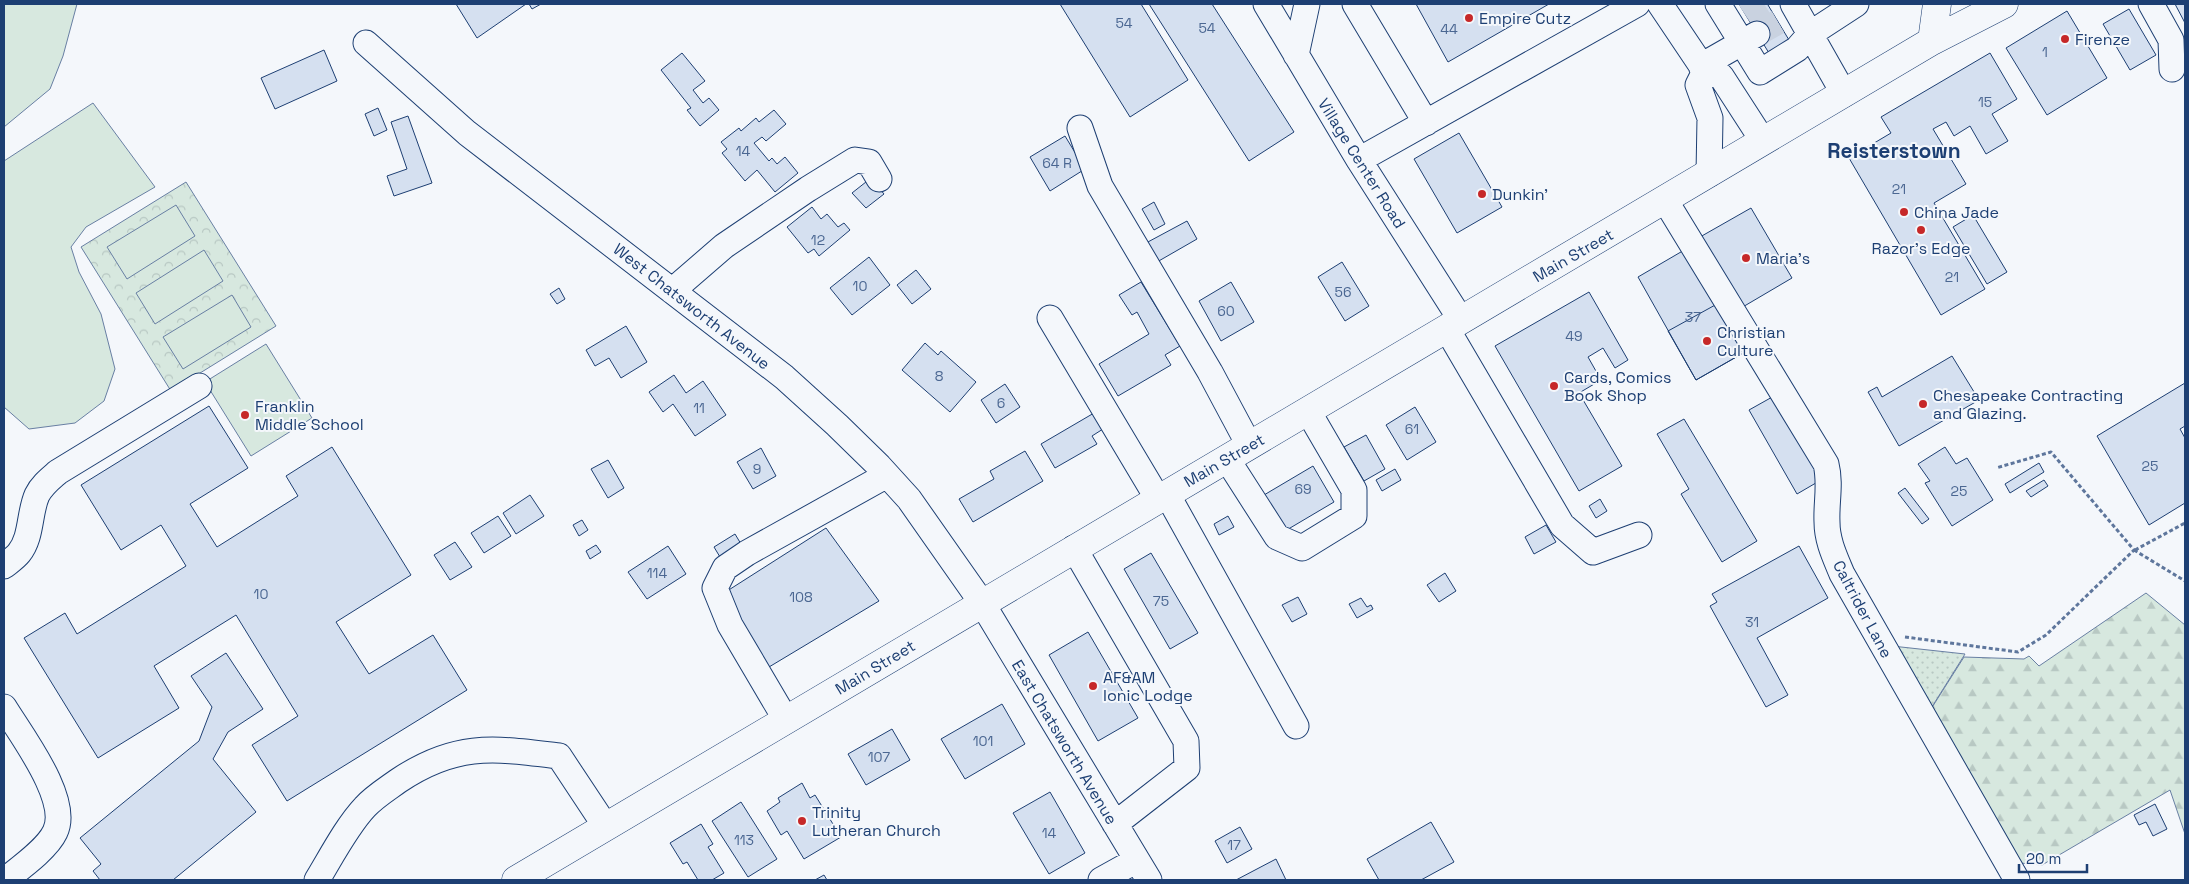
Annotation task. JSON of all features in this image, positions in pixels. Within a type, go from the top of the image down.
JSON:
[{"type":"main road","points":[[1932,41],[1937,4]]},
{"type":"main road","name":"Main Street","points":[[516,880],[1932,41],[2004,4]]},
{"type":"street","name":"Village Center Road","points":[[1266,4],[1454,325],[1562,525],[1593,552],[1639,535]]},
{"type":"street","points":[[1296,55],[1307,4]]},
{"type":"street","points":[[1355,4],[1426,123]]},
{"type":"street","points":[[1359,160],[1637,4]]},
{"type":"street","points":[[1660,4],[1703,69],[1721,76],[1764,141]]},
{"type":"street","points":[[1751,17],[1760,72],[1797,49],[1810,34],[1856,4]]},
{"type":"street","points":[[2151,4],[2171,40],[2172,69]]},
{"type":"street","points":[[1709,174],[1710,118],[1698,84],[1703,69],[1751,17]]},
{"type":"street","points":[[1751,17],[1810,34],[1844,94]]},
{"type":"street","name":"West Chatsworth Avenue","points":[[366,43],[467,133],[784,377],[837,424],[909,499],[982,603]]},
{"type":"street","points":[[1080,128],[1100,186],[1210,372],[1238,452],[1277,536],[1302,548],[1354,516],[1354,490],[1308,411]]},
{"type":"street","points":[[672,291],[724,246],[808,189],[856,160],[869,162],[879,179]]},
{"type":"street","name":"Caltrider Lane","points":[[1665,200],[1826,464],[1829,476],[1827,522],[1829,542],[1842,574],[2017,880]]},
{"type":"street","points":[[1050,318],[1162,497],[1296,726]]},
{"type":"street","points":[[4,566],[18,554],[26,542],[34,504],[44,484],[58,472],[199,386]]},
{"type":"street","points":[[786,720],[730,624],[716,588],[725,568],[746,553],[887,475]]},
{"type":"street","points":[[1074,548],[1186,741],[1187,768],[1115,824]]},
{"type":"street","name":"East Chatsworth Avenue","points":[[982,603],[1143,870]]},
{"type":"street","points":[[4,707],[50,781],[57,800],[59,818],[56,832],[44,847],[5,880]]},
{"type":"street","points":[[317,880],[364,807],[414,770],[436,759],[463,752],[514,751],[559,756],[606,827]]},
{"type":"street","points":[[1101,880],[1143,870]]},
{"type":"path","points":[[1996,468],[2050,452],[2134,550],[2185,581]]},
{"type":"path","points":[[1874,632],[2018,652],[2046,635],[2134,550],[2185,523]]},
{"type":"green space","points":[[4,4],[77,4],[63,56],[50,89],[4,127]]},
{"type":"green space","points":[[93,103],[155,187],[86,227],[71,247],[79,272],[101,314],[115,369],[104,401],[75,423],[29,429],[4,407],[4,161]]},
{"type":"green space","points":[[186,182],[276,326],[171,391],[81,247]]},
{"type":"green space","points":[[176,205],[195,236],[127,279],[107,247]]},
{"type":"green space","points":[[204,250],[223,281],[155,324],[136,293]]},
{"type":"green space","points":[[232,295],[251,327],[183,369],[163,337]]},
{"type":"green space","points":[[266,344],[312,418],[251,456],[205,382]]},
{"type":"green space","points":[[2146,593],[2185,625],[2185,834],[2170,790],[2042,865],[2020,863],[1931,709],[1964,657],[2024,659],[2029,656],[2039,666]]},
{"type":"green space","points":[[1892,646],[1965,654],[1930,710]]},
{"type":"building","points":[[456,4],[526,4],[477,38]]},
{"type":"building","points":[[529,4],[541,4],[532,9]]},
{"type":"building","points":[[1060,4],[1141,4],[1188,80],[1130,117]]},
{"type":"building","points":[[1149,4],[1212,4],[1294,132],[1249,161]]},
{"type":"building","points":[[1416,4],[1549,4],[1448,62]]},
{"type":"building","points":[[1739,4],[1770,4],[1768,5],[1792,45],[1772,58]]},
{"type":"building","points":[[2175,4],[2185,4],[2185,23]]},
{"type":"building","points":[[2129,9],[2156,55],[2130,70],[2103,24]]},
{"type":"building","points":[[2067,11],[2107,78],[2047,115],[2006,48]]},
{"type":"building","points":[[324,50],[337,81],[275,109],[261,78]]},
{"type":"building","points":[[682,53],[705,81],[693,90],[703,103],[709,98],[719,110],[700,126],[687,110],[691,108],[661,70]]},
{"type":"building","points":[[1990,53],[2017,99],[1992,114],[2008,141],[1986,154],[1970,126],[1954,136],[1946,122],[1933,129],[1966,184],[1934,203],[1985,289],[1941,315],[1849,158],[1891,133],[1881,117]]},
{"type":"building","points":[[378,108],[387,130],[374,136],[365,114]]},
{"type":"building","points":[[774,110],[786,124],[766,141],[762,137],[754,143],[769,161],[772,158],[777,164],[785,157],[798,173],[775,192],[757,170],[745,181],[722,153],[727,149],[721,142],[739,128],[741,131],[756,118],[759,122]]},
{"type":"building","points":[[408,116],[432,183],[394,196],[387,176],[407,169],[391,122]]},
{"type":"building","points":[[1459,133],[1502,207],[1457,233],[1414,159]]},
{"type":"building","points":[[1065,136],[1085,169],[1050,191],[1030,157]]},
{"type":"building","points":[[871,178],[884,194],[866,208],[852,193]]},
{"type":"building","points":[[1154,202],[1165,224],[1154,230],[1142,209]]},
{"type":"building","points":[[812,207],[821,219],[827,214],[838,227],[844,223],[850,230],[819,256],[814,249],[808,253],[787,227]]},
{"type":"building","name":"Maria's","points":[[1751,208],[1792,278],[1741,308],[1700,237]]},
{"type":"building","points":[[1973,215],[2007,272],[1987,284],[1953,227]]},
{"type":"building","points":[[1187,221],[1197,239],[1157,262],[1146,243]]},
{"type":"building","points":[[1686,249],[1745,352],[1696,380],[1638,277]]},
{"type":"building","points":[[869,257],[890,285],[852,315],[830,288]]},
{"type":"building","points":[[1342,262],[1369,306],[1345,321],[1318,277]]},
{"type":"building","points":[[916,270],[931,289],[912,304],[897,285]]},
{"type":"building","points":[[1141,282],[1180,346],[1165,355],[1171,365],[1118,396],[1099,364],[1149,334],[1137,312],[1132,315],[1119,295]]},
{"type":"building","points":[[1231,282],[1254,322],[1221,341],[1199,301]]},
{"type":"building","points":[[559,288],[565,299],[557,304],[550,294]]},
{"type":"building","name":"Cards, Comics Book Shop","points":[[1589,292],[1628,360],[1615,368],[1603,348],[1588,357],[1601,380],[1579,393],[1622,466],[1579,491],[1495,346]]},
{"type":"building","name":"Christian Culture","points":[[1717,304],[1745,352],[1696,380],[1668,331]]},
{"type":"building","points":[[626,326],[647,362],[621,378],[609,358],[595,366],[586,350]]},
{"type":"building","points":[[925,343],[938,355],[941,351],[976,382],[950,412],[902,370]]},
{"type":"building","name":"Chesapeake Contracting and Glazing.","points":[[1952,356],[1979,400],[1899,446],[1868,392],[1877,387],[1882,397]]},
{"type":"building","points":[[674,375],[686,393],[703,381],[726,415],[695,436],[673,404],[663,412],[649,392]]},
{"type":"building","points":[[2185,383],[2185,426],[2180,429],[2185,438],[2185,503],[2149,525],[2097,436]]},
{"type":"building","points":[[1005,384],[1020,407],[996,423],[981,400]]},
{"type":"building","points":[[1774,396],[1821,480],[1797,494],[1749,410]]},
{"type":"building","points":[[209,406],[248,468],[190,504],[217,547],[298,496],[286,476],[332,447],[411,575],[336,622],[369,674],[433,635],[467,690],[287,801],[252,745],[298,716],[236,615],[154,666],[179,708],[98,758],[24,638],[65,613],[77,634],[186,566],[161,525],[121,550],[81,485]]},
{"type":"building","points":[[1415,407],[1436,442],[1407,460],[1386,425]]},
{"type":"building","points":[[1094,413],[1103,429],[1092,436],[1097,444],[1055,468],[1041,444]]},
{"type":"building","points":[[1684,419],[1757,541],[1722,562],[1681,494],[1689,489],[1657,434]]},
{"type":"building","points":[[1366,435],[1385,469],[1364,481],[1344,447]]},
{"type":"building","points":[[1945,447],[1956,464],[1967,458],[1993,500],[1952,526],[1925,483],[1930,481],[1918,464]]},
{"type":"building","points":[[761,448],[776,476],[753,489],[737,462]]},
{"type":"building","points":[[1025,451],[1043,481],[973,522],[959,499],[994,479],[990,471]]},
{"type":"building","points":[[608,460],[624,488],[608,498],[591,469]]},
{"type":"building","points":[[2039,463],[2044,472],[2010,493],[2005,484]]},
{"type":"building","points":[[1313,466],[1334,502],[1285,531],[1264,495]]},
{"type":"building","points":[[1395,469],[1401,480],[1382,491],[1376,480]]},
{"type":"building","points":[[2044,480],[2048,486],[2031,497],[2026,491]]},
{"type":"building","points":[[1905,488],[1929,519],[1922,524],[1898,493]]},
{"type":"building","points":[[530,495],[544,516],[516,534],[503,513]]},
{"type":"building","points":[[1600,499],[1607,511],[1596,518],[1589,506]]},
{"type":"building","points":[[498,516],[511,536],[484,553],[471,533]]},
{"type":"building","points":[[1228,516],[1234,527],[1219,535],[1214,524]]},
{"type":"building","points":[[582,520],[588,530],[579,536],[573,525]]},
{"type":"building","points":[[1546,525],[1556,542],[1534,554],[1525,537]]},
{"type":"building","points":[[826,528],[879,601],[769,667],[724,593]]},
{"type":"building","points":[[735,534],[741,544],[720,557],[714,547]]},
{"type":"building","points":[[455,542],[472,567],[450,580],[434,555]]},
{"type":"building","points":[[596,545],[601,552],[590,559],[586,551]]},
{"type":"building","points":[[668,546],[686,574],[647,599],[628,572]]},
{"type":"building","points":[[1799,546],[1828,598],[1757,638],[1788,695],[1766,707],[1710,606],[1717,602],[1712,594]]},
{"type":"building","points":[[1151,553],[1198,633],[1170,649],[1124,569]]},
{"type":"building","points":[[1445,573],[1456,591],[1439,602],[1427,585]]},
{"type":"building","points":[[1298,597],[1307,614],[1292,622],[1282,605]]},
{"type":"building","points":[[1361,598],[1367,607],[1371,605],[1373,609],[1357,618],[1349,604]]},
{"type":"building","name":"AF&AM Ionic Lodge","points":[[1088,632],[1138,718],[1098,741],[1049,655]]},
{"type":"building","points":[[226,653],[263,709],[228,732],[213,759],[256,812],[173,880],[100,880],[93,871],[101,864],[80,838],[199,741],[212,707],[191,676]]},
{"type":"building","points":[[1002,704],[1025,744],[965,779],[941,739]]},
{"type":"building","points":[[892,729],[910,760],[866,785],[848,754]]},
{"type":"building","name":"Trinity Lutheran Church","points":[[802,783],[810,798],[815,795],[841,837],[804,859],[787,831],[781,835],[767,811],[780,802],[778,798]]},
{"type":"building","points":[[1050,792],[1085,853],[1049,874],[1013,813]]},
{"type":"building","points":[[741,802],[777,859],[748,877],[712,821]]},
{"type":"building","points":[[2155,804],[2167,829],[2153,836],[2146,822],[2139,825],[2134,815]]},
{"type":"building","points":[[1431,822],[1454,862],[1421,880],[1379,880],[1367,859]]},
{"type":"building","points":[[701,824],[713,844],[708,847],[724,873],[712,880],[698,880],[687,862],[683,864],[670,843]]},
{"type":"building","points":[[1240,827],[1252,849],[1227,863],[1215,841]]},
{"type":"building","points":[[1276,859],[1286,880],[1236,880]]},
{"type":"building","points":[[824,875],[827,880],[815,880]]},
{"type":"tunnel","points":[[1746,16],[1764,4]]},
{"type":"tunnel","points":[[1757,34],[1778,22]]},
{"type":"place","name":"Empire Cutz","points":[[1469,18]]},
{"type":"place","name":"Firenze","points":[[2065,39]]},
{"type":"place","name":"Dunkin'","points":[[1482,194]]},
{"type":"place","name":"China Jade","points":[[1904,212]]},
{"type":"place","name":"Razor's Edge","points":[[1921,230]]},
{"type":"place","name":"Maria's","points":[[1746,258]]},
{"type":"place","name":"Christian Culture","points":[[1707,341]]},
{"type":"place","name":"Cards, Comics Book Shop","points":[[1554,386]]},
{"type":"place","name":"Chesapeake Contracting and Glazing.","points":[[1923,404]]},
{"type":"place","name":"Franklin Middle School","points":[[245,415]]},
{"type":"place","name":"AF&AM Ionic Lodge","points":[[1093,686]]},
{"type":"place","name":"Trinity Lutheran Church","points":[[802,821]]},
{"type":"district","name":"Reisterstown","points":[[1894,151]]}]
